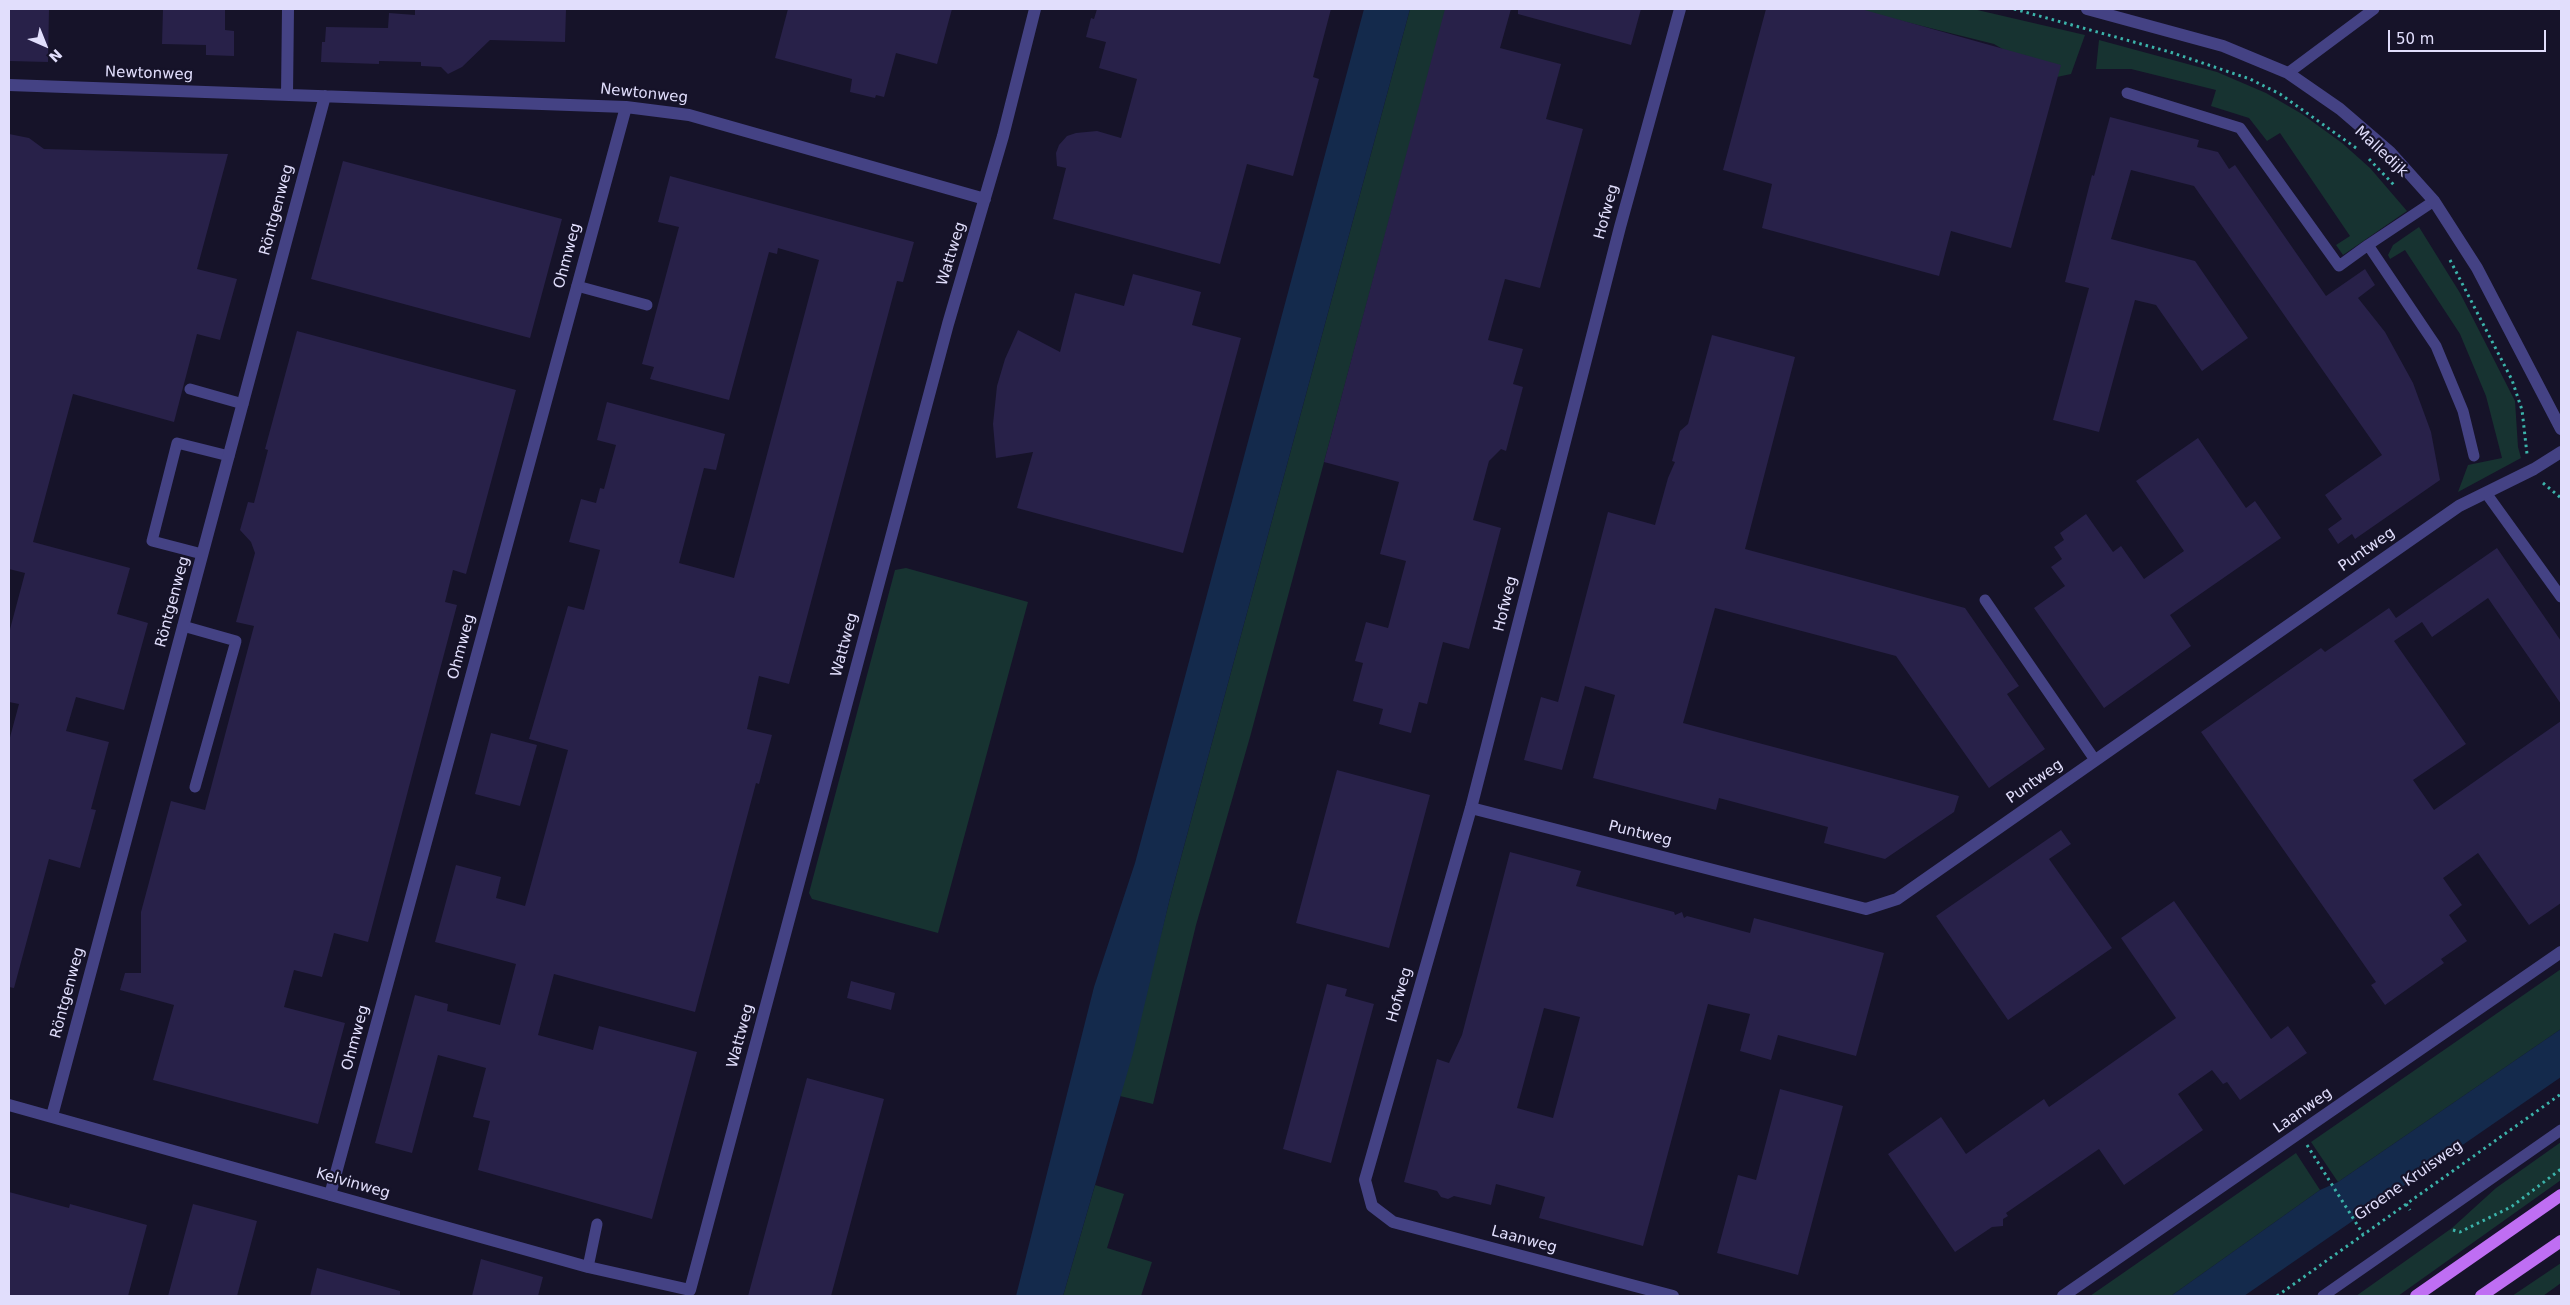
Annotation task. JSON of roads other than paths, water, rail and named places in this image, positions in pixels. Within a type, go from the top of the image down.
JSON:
[{"type":"main road","points":[[2416,1296],[2561,1195]]},
{"type":"main road","points":[[2482,1296],[2561,1241]]},
{"type":"street","points":[[287,95],[288,9]]},
{"type":"street","name":"Wattweg","points":[[690,1290],[948,324],[986,199],[1035,9]]},
{"type":"street","name":"Hofweg","points":[[1372,1206],[1365,1180],[1471,808],[1620,227],[1680,9]]},
{"type":"street","name":"Malledijk","points":[[2087,9],[2223,46],[2288,73],[2340,109],[2390,152],[2434,201],[2477,268],[2561,429]]},
{"type":"street","name":"Newtonweg","points":[[9,85],[626,107],[689,114],[986,199]]},
{"type":"street","name":"Röntgenweg","points":[[52,1116],[325,96]]},
{"type":"street","name":"Ohmweg","points":[[330,1195],[626,107]]},
{"type":"street","name":"Puntweg","points":[[1471,808],[1866,909],[1897,899],[2459,506],[2534,469],[2561,452]]},
{"type":"street","name":"Laanweg","points":[[2063,1296],[2561,952]]},
{"type":"street","name":"Kelvinweg","points":[[9,1105],[588,1267],[690,1290]]},
{"type":"street","name":"Laanweg","points":[[1372,1206],[1393,1222],[1673,1296]]},
{"type":"lane","points":[[2288,73],[2374,9]]},
{"type":"lane","points":[[2128,93],[2240,128],[2339,266],[2434,201]]},
{"type":"lane","points":[[2368,245],[2436,346],[2463,411],[2474,456]]},
{"type":"lane","points":[[577,286],[647,305]]},
{"type":"lane","points":[[190,389],[243,404]]},
{"type":"lane","points":[[202,554],[152,541],[177,443],[228,456]]},
{"type":"lane","points":[[2486,493],[2561,597]]},
{"type":"lane","points":[[1985,600],[2095,760]]},
{"type":"lane","points":[[183,626],[236,641],[195,786]]},
{"type":"lane","points":[[2323,1296],[2561,1130]]},
{"type":"lane","points":[[588,1267],[597,1224]]},
{"type":"water","points":[[1364,9],[1410,9],[1170,898],[1133,1053],[1063,1296],[1016,1296],[1094,987],[1135,863]]},
{"type":"water","points":[[2561,1029],[2561,1077],[2244,1296],[2171,1296],[2320,1190],[2338,1182]]}]
